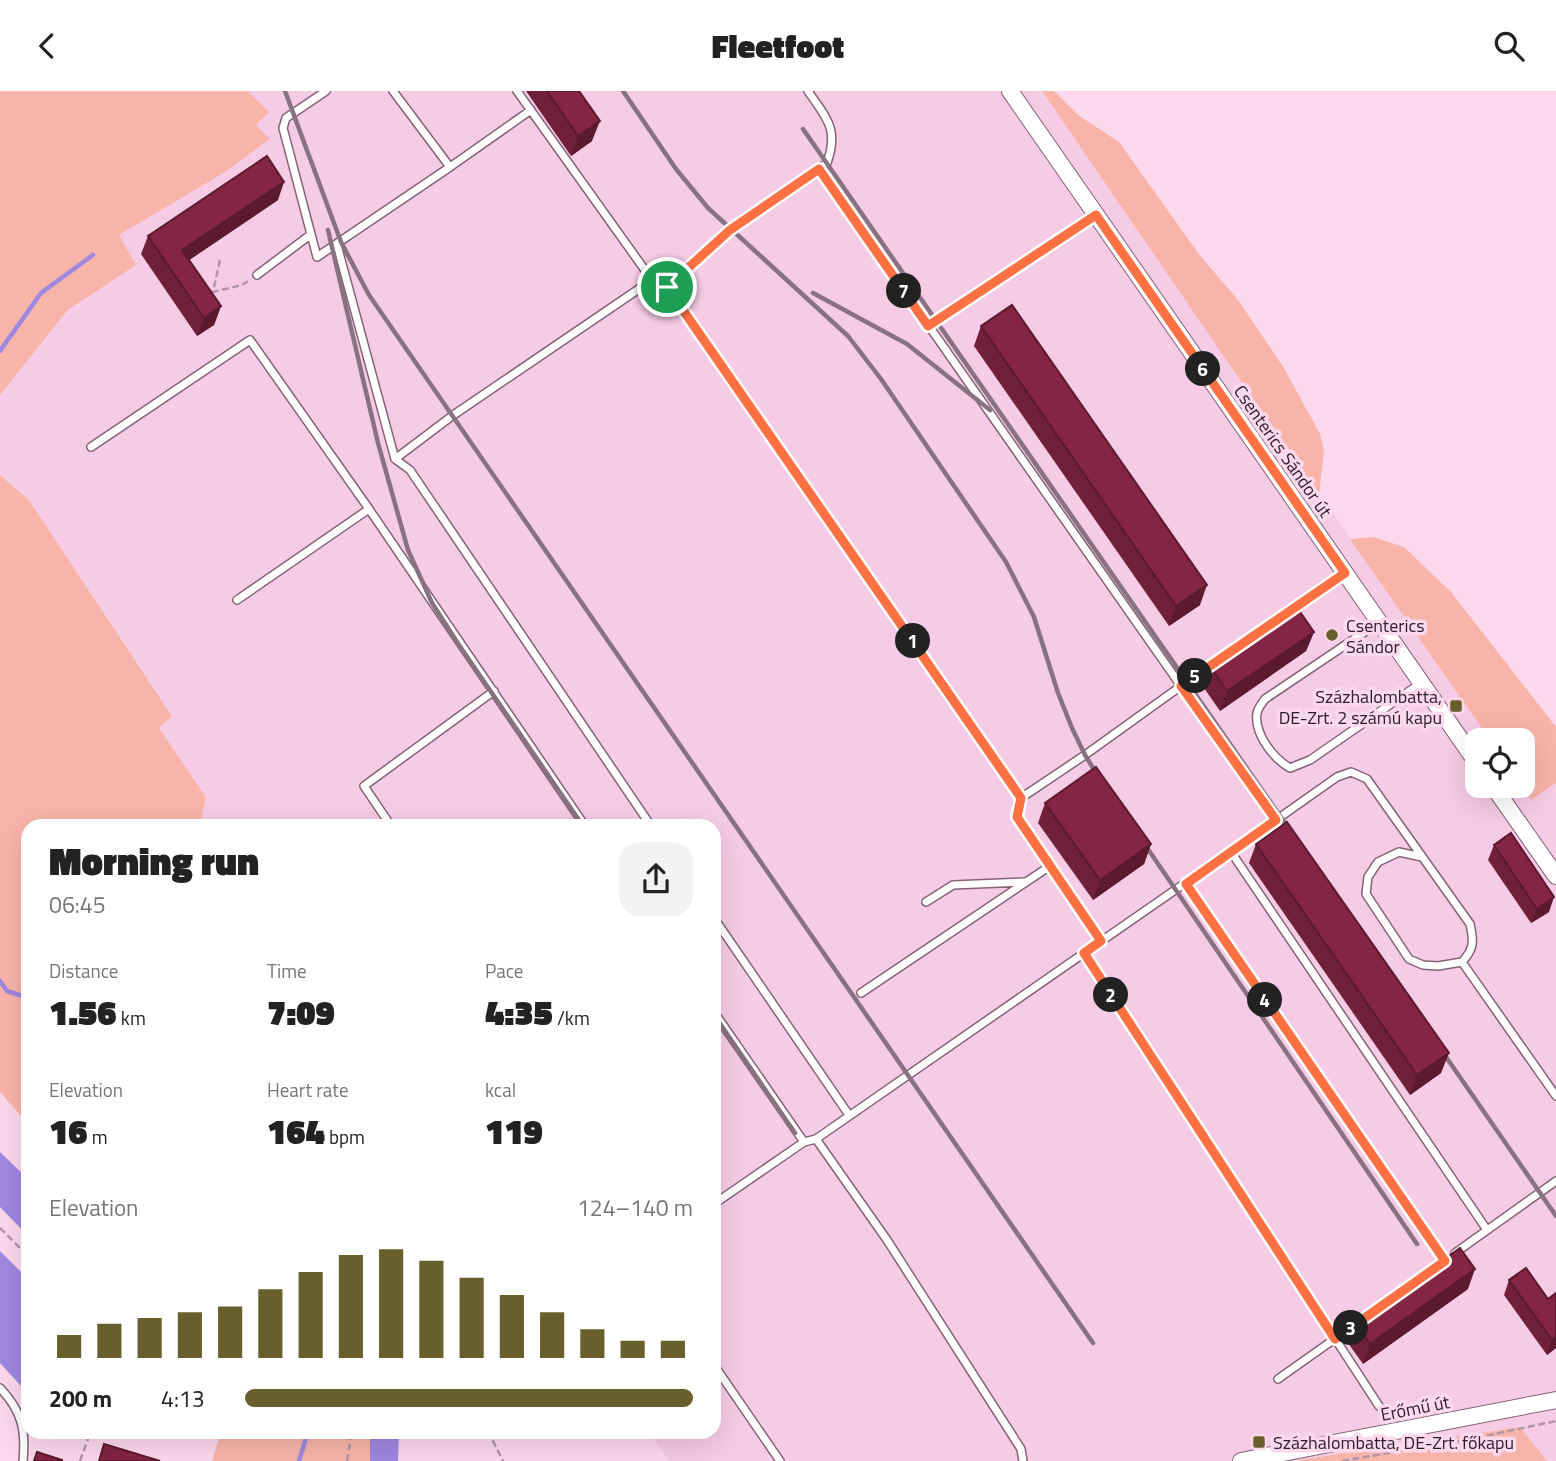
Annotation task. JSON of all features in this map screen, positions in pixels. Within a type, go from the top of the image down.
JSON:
[{"type":"street","name":"Csenterics Sándor út","points":[[1010,91],[1465,746]]},
{"type":"street","points":[[1501,798],[1556,876]]},
{"type":"street","name":"Erőmű út","points":[[1241,1461],[1556,1400]]},
{"type":"lane","points":[[326,91],[286,118],[283,128],[317,257],[531,110]]},
{"type":"lane","points":[[393,91],[450,167]]},
{"type":"lane","points":[[517,91],[652,281],[667,287],[1021,798]]},
{"type":"lane","points":[[667,287],[730,230],[827,163],[833,132],[808,91]]},
{"type":"lane","points":[[819,169],[1276,820]]},
{"type":"lane","points":[[928,326],[1096,215]]},
{"type":"lane","points":[[257,275],[310,235]]},
{"type":"lane","points":[[337,245],[395,459],[410,470],[646,819]]},
{"type":"lane","points":[[395,459],[452,416],[652,281]]},
{"type":"lane","points":[[90,447],[250,340],[369,509],[579,819]]},
{"type":"lane","points":[[237,600],[369,509]]},
{"type":"lane","points":[[1101,941],[1017,817],[1021,798],[1345,573]]},
{"type":"lane","points":[[1379,622],[1265,699],[1257,711],[1258,730],[1279,761],[1290,768],[1310,760],[1421,683]]},
{"type":"lane","points":[[386,819],[364,786],[494,691]]},
{"type":"lane","points":[[721,1199],[804,1142],[816,1139],[1337,777],[1351,772],[1367,779],[1470,924],[1474,941],[1472,951],[1462,962],[1438,966],[1423,965],[1409,959],[1366,894],[1367,877],[1378,862],[1399,852],[1422,857]]},
{"type":"lane","points":[[1231,852],[1487,1230]]},
{"type":"lane","points":[[861,993],[1050,866]]},
{"type":"lane","points":[[926,902],[953,885],[1026,882]]},
{"type":"lane","points":[[1186,884],[1445,1261]]},
{"type":"lane","points":[[721,928],[849,1115]]},
{"type":"lane","points":[[1084,953],[1379,1406]]},
{"type":"lane","points":[[1462,962],[1556,1097]]},
{"type":"lane","points":[[721,1021],[804,1142]]},
{"type":"lane","points":[[816,1139],[894,1250],[1021,1450],[1023,1461]]},
{"type":"lane","points":[[1434,1268],[1556,1181]]},
{"type":"lane","points":[[1278,1380],[1368,1316]]},
{"type":"lane","points":[[721,1375],[780,1461]]},
{"type":"lane","points":[[0,1388],[12,1401],[21,1422]]},
{"type":"lane","points":[[23,1461],[24,1439]]},
{"type":"path","points":[[220,260],[213,292],[242,285],[257,275]]},
{"type":"path","points":[[0,1228],[21,1249]]},
{"type":"path","points":[[1342,1461],[1466,1440],[1556,1420]]},
{"type":"path","points":[[80,1461],[88,1439]]},
{"type":"path","points":[[347,1461],[351,1439]]},
{"type":"path","points":[[492,1439],[503,1461]]},
{"type":"shaded area","points":[[0,91],[248,91],[269,112],[256,125],[270,139],[225,172],[119,235],[136,265],[68,310],[0,395]]},
{"type":"shaded area","points":[[248,91],[1042,91],[1482,728],[1465,728],[1465,798],[1531,800],[1556,783],[1556,1461],[1547,1461],[1520,1427],[1292,1461],[669,1461],[654,1439],[721,1439],[721,819],[201,819],[206,797],[159,728],[172,715],[29,500],[0,475],[0,395],[69,310],[136,265],[119,235],[270,140],[256,125],[268,112]]},
{"type":"shaded area","points":[[1042,91],[1054,91],[1078,115],[1119,142],[1198,253],[1238,300],[1284,368],[1320,434],[1324,451],[1319,495]]},
{"type":"shaded area","points":[[0,475],[29,500],[172,716],[159,728],[206,797],[201,819],[21,819],[21,1116],[0,1092]]},
{"type":"shaded area","points":[[1373,537],[1404,547],[1451,592],[1556,727],[1556,783],[1535,797],[1535,728],[1482,728],[1350,539]]},
{"type":"shaded area","points":[[0,1152],[21,1172],[21,1229],[0,1207]]},
{"type":"shaded area","points":[[0,1251],[21,1272],[21,1386],[0,1363]]},
{"type":"shaded area","points":[[1520,1427],[1547,1461],[1292,1461]]},
{"type":"shaded area","points":[[219,1439],[370,1439],[370,1461],[212,1461]]},
{"type":"shaded area","points":[[370,1439],[399,1439],[398,1461],[370,1461]]},
{"type":"building","points":[[547,91],[579,91],[600,121],[578,136]]},
{"type":"building","points":[[267,156],[284,182],[182,250],[221,306],[204,318],[148,236]]},
{"type":"building","points":[[1012,305],[1207,585],[1176,606],[981,326]]},
{"type":"building","points":[[1298,609],[1314,632],[1227,691],[1211,668]]},
{"type":"building","points":[[1096,767],[1151,844],[1100,880],[1045,803]]},
{"type":"building","points":[[1287,822],[1449,1053],[1417,1075],[1256,844]]},
{"type":"building","points":[[1511,833],[1554,897],[1537,909],[1494,845]]},
{"type":"building","points":[[1460,1248],[1475,1269],[1370,1344],[1355,1323]]},
{"type":"building","points":[[1526,1268],[1548,1299],[1556,1293],[1556,1337],[1552,1340],[1509,1280]]},
{"type":"building","points":[[104,1444],[160,1461],[99,1461]]},
{"type":"building","points":[[37,1452],[62,1460],[62,1461],[34,1461]]},
{"type":"waterway","points":[[0,351],[41,293],[93,255]]},
{"type":"waterway","points":[[0,981],[7,991],[21,996]]},
{"type":"waterway","points":[[299,1461],[306,1439]]},
{"type":"railway","points":[[285,91],[341,242],[369,295],[1093,1343]]},
{"type":"railway","points":[[623,91],[676,169],[708,208],[848,336],[881,379],[1006,562],[1034,617],[1072,728],[1103,784]]},
{"type":"railway","points":[[803,129],[1296,839]]},
{"type":"railway","points":[[328,230],[378,443],[408,550],[432,603],[578,819]]},
{"type":"railway","points":[[813,293],[907,344],[990,410]]},
{"type":"railway","points":[[1137,833],[1417,1244]]},
{"type":"railway","points":[[721,1025],[795,1133]]},
{"type":"railway","points":[[1435,1041],[1556,1216]]},
{"type":"place","name":"Csenterics Sándor","points":[[1332,635]]},
{"type":"place","name":"Százhalombatta, DE-Zrt. 2 számú kapu","points":[[1456,706]]},
{"type":"place","name":"Százhalombatta, DE-Zrt. főkapu","points":[[1259,1442]]},
{"type":"route","points":[[819,169],[928,326],[1096,215],[1345,573],[1181,686],[1276,820],[1186,884],[1445,1261],[1335,1339],[1084,953],[1101,941],[1017,817],[1021,798],[667,287],[730,230],[819,169]]}]
